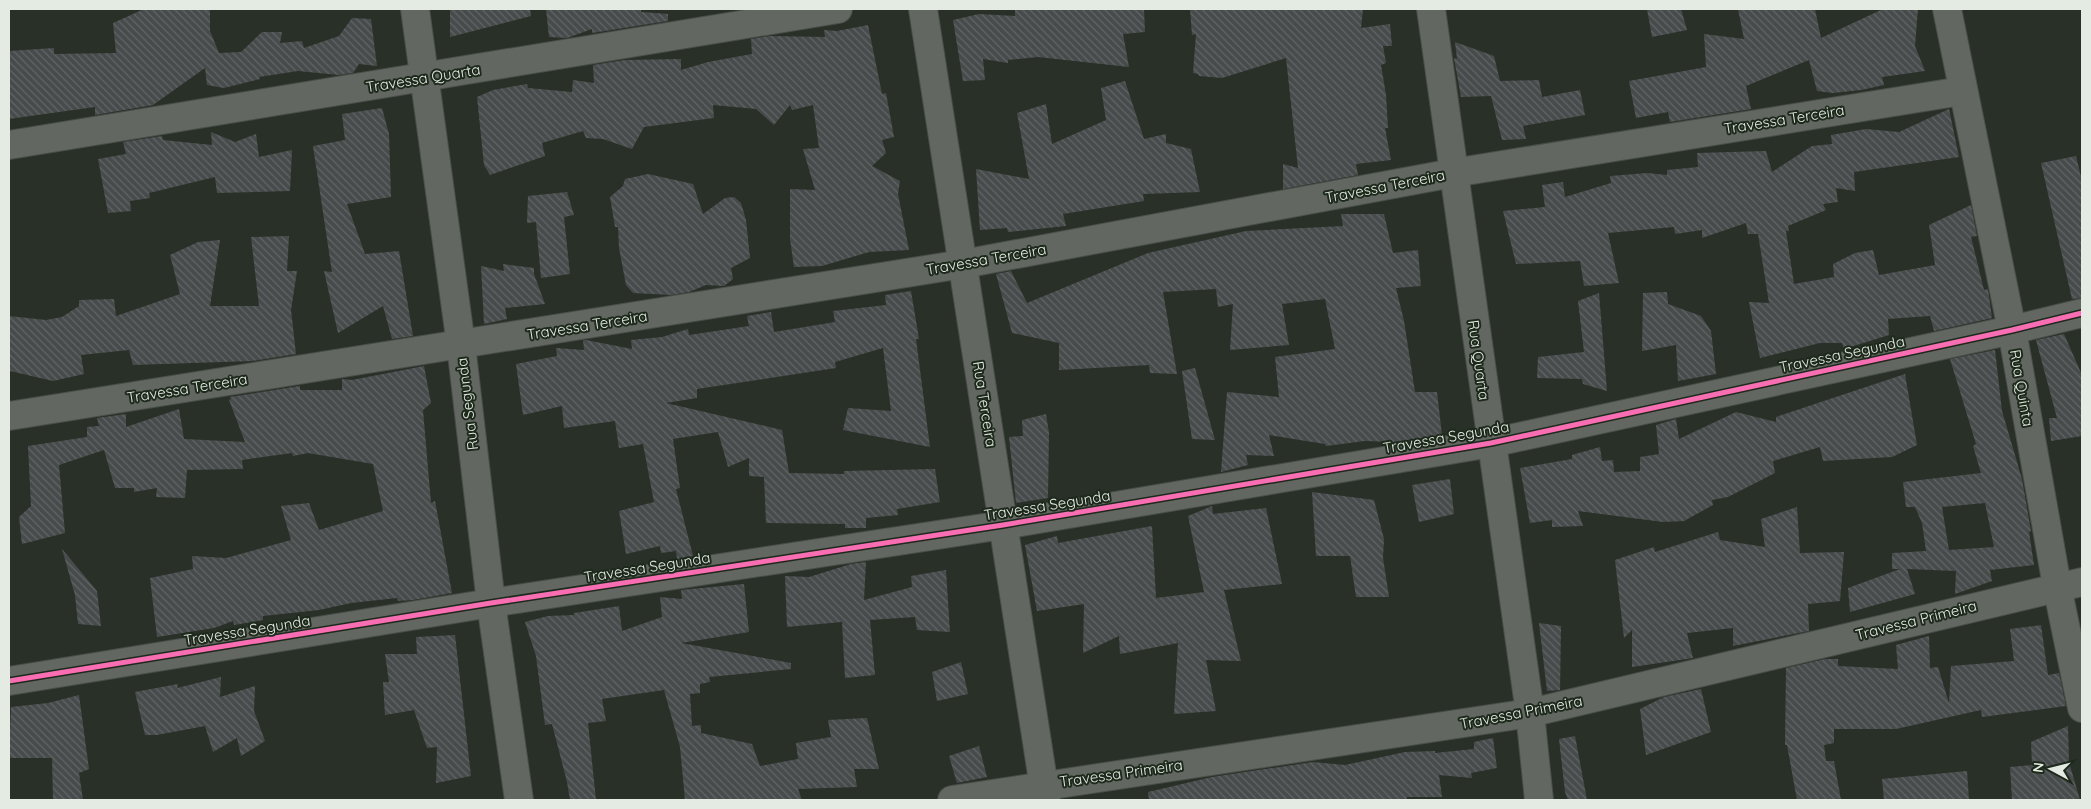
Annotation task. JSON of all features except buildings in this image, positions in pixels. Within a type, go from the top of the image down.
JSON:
[{"type":"street","name":"Rua Segunda","points":[[415,9],[460,345],[491,603],[519,800]]},
{"type":"street","name":"Travessa Quarta","points":[[9,145],[838,9]]},
{"type":"street","name":"Rua Terceira","points":[[923,9],[1045,793]]},
{"type":"street","name":"Rua Quarta","points":[[1431,9],[1530,713],[1539,800]]},
{"type":"street","name":"Rua Quinta","points":[[1947,9],[1962,91],[2012,330],[2070,584],[2082,708]]},
{"type":"street","name":"Travessa Terceira","points":[[9,416],[963,264],[1453,173],[1962,91]]},
{"type":"street","name":"Travessa Segunda","points":[[9,682],[491,603],[1003,525],[1491,443],[2012,330],[2082,313]]},
{"type":"street","name":"Travessa Primeira","points":[[952,800],[1045,793],[1530,713],[2070,584]]},
{"type":"cycle path","points":[[9,681],[491,603],[1003,525],[1491,443],[2012,330],[2082,313]]}]
